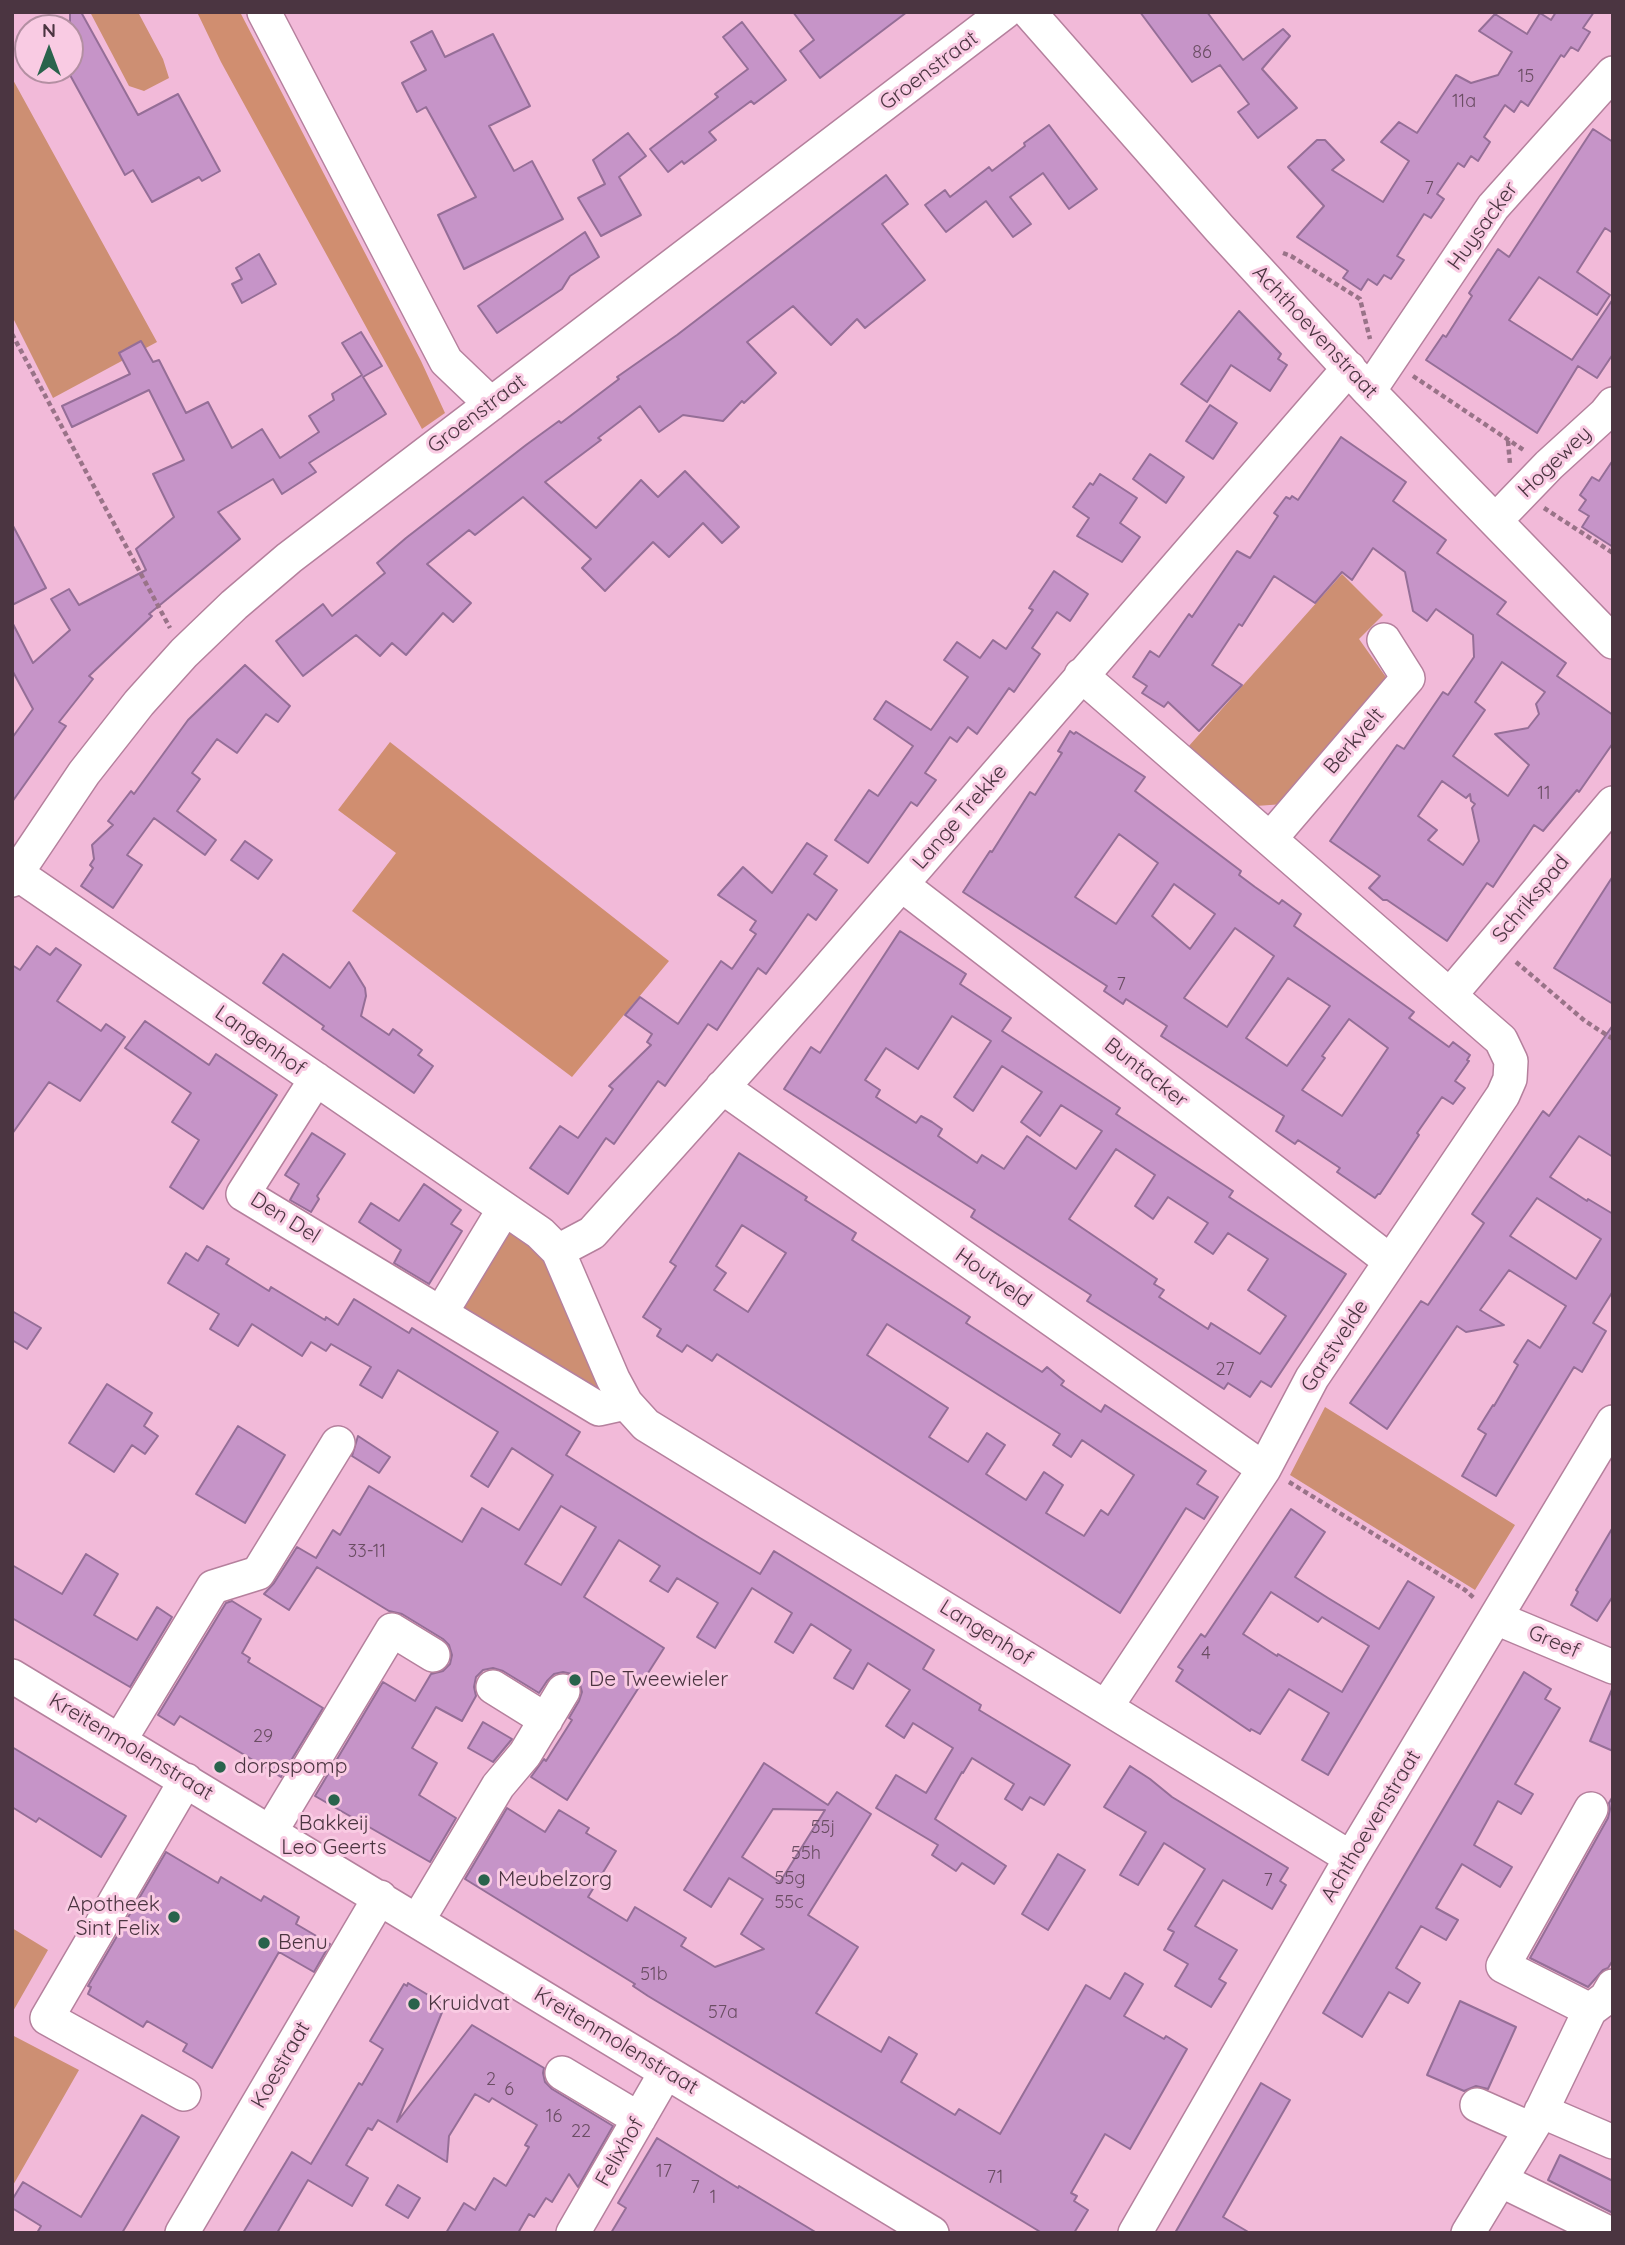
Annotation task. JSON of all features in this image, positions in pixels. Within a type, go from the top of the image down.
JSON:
[{"type":"street","points":[[264,12],[446,360],[491,404]]},
{"type":"street","name":"Groenstraat","points":[[14,876],[84,773],[139,703],[184,653],[234,605],[289,558],[1005,12]]},
{"type":"street","name":"Achthoevenstraat","points":[[1029,12],[1220,229],[1359,379],[1613,642]]},
{"type":"street","name":"Huysacker","points":[[1359,379],[1493,207],[1613,73]]},
{"type":"street","name":"Lange Trekke","points":[[558,1251],[592,1233],[902,885],[1081,675],[1359,379]]},
{"type":"street","name":"Hogewey","points":[[1496,520],[1613,404]]},
{"type":"street","name":"Berkvelt","points":[[1270,839],[1408,678],[1384,640]]},
{"type":"street","points":[[1081,675],[1450,995]]},
{"type":"street","name":"Schrikspad","points":[[1450,995],[1613,803]]},
{"type":"street","name":"Langenhof","points":[[14,876],[540,1233],[558,1251],[613,1379],[626,1403],[646,1425],[1351,1858]]},
{"type":"street","name":"Buntacker","points":[[902,885],[1390,1261]]},
{"type":"street","name":"Garstvelde","points":[[1106,1707],[1264,1469],[1312,1378],[1503,1095],[1510,1079],[1511,1061],[1501,1040],[1450,995]]},
{"type":"street","name":"Den Del","points":[[316,1079],[243,1194],[441,1313]]},
{"type":"street","name":"Houtveld","points":[[722,1087],[1264,1469]]},
{"type":"street","points":[[504,1209],[441,1313],[599,1409],[626,1403]]},
{"type":"street","name":"Achthoevenstraat","points":[[1135,2233],[1351,1858],[1613,1422]]},
{"type":"street","points":[[120,1740],[213,1587],[258,1573],[338,1443]]},
{"type":"street","name":"Greef","points":[[1496,1618],[1613,1667]]},
{"type":"street","points":[[271,1831],[391,1630],[433,1655]]},
{"type":"street","name":"Kreitenmolenstraat","points":[[12,1676],[932,2233]]},
{"type":"street","points":[[493,1687],[546,1720]]},
{"type":"street","points":[[418,1920],[498,1786],[525,1754],[563,1691]]},
{"type":"street","points":[[184,2094],[47,2018],[186,1780]]},
{"type":"street","points":[[1468,2233],[1606,1999],[1503,1966],[1591,1810]]},
{"type":"street","name":"Koestraat","points":[[182,2233],[380,1897]]},
{"type":"street","name":"Felixhof","points":[[573,2233],[666,2072]]},
{"type":"street","points":[[562,2073],[639,2119]]},
{"type":"street","points":[[1477,2105],[1613,2142]]},
{"type":"street","points":[[1500,2180],[1609,2233]]},
{"type":"path","points":[[12,334],[184,653]]},
{"type":"path","points":[[1494,943],[1585,1021],[1613,1039]]},
{"type":"path","points":[[1264,1469],[1290,1482],[1465,1590],[1496,1618]]},
{"type":"shaded area","points":[[90,12],[138,12],[163,59],[169,78],[144,91],[129,86]]},
{"type":"shaded area","points":[[197,12],[240,12],[421,361],[445,413],[422,429],[221,62]]},
{"type":"shaded area","points":[[12,78],[157,342],[53,398],[12,316]]},
{"type":"shaded area","points":[[1342,574],[1383,615],[1359,639],[1388,680],[1284,804],[1256,806],[1188,747]]},
{"type":"shaded area","points":[[390,742],[669,961],[572,1077],[352,911],[396,853],[338,810]]},
{"type":"shaded area","points":[[506,1224],[539,1248],[607,1394],[456,1306]]},
{"type":"shaded area","points":[[1325,1407],[1515,1525],[1475,1590],[1290,1475]]},
{"type":"shaded area","points":[[12,1928],[48,1950],[12,2013]]},
{"type":"shaded area","points":[[12,2035],[79,2070],[12,2187]]},
{"type":"building","points":[[793,12],[907,12],[820,78],[800,51],[814,40]]},
{"type":"building","points":[[1140,12],[1207,12],[1243,60],[1283,29],[1290,36],[1262,69],[1297,108],[1258,138],[1238,112],[1249,104],[1220,65],[1192,82]]},
{"type":"building","points":[[1556,12],[1594,12],[1583,28],[1590,32],[1578,51],[1571,47],[1564,57],[1561,55],[1528,106],[1521,101],[1514,112],[1505,105],[1484,137],[1490,142],[1478,161],[1471,156],[1464,167],[1458,163],[1437,194],[1444,199],[1431,218],[1424,214],[1397,256],[1404,260],[1391,279],[1384,275],[1377,285],[1368,279],[1361,290],[1343,278],[1348,271],[1297,237],[1324,206],[1288,167],[1317,140],[1325,140],[1344,160],[1332,170],[1383,202],[1409,161],[1381,142],[1399,122],[1417,133],[1456,75],[1471,83],[1498,75],[1512,52],[1479,31],[1495,14],[1527,34],[1540,13],[1551,20]]},
{"type":"building","points":[[84,17],[138,115],[178,94],[220,171],[202,181],[199,177],[152,202],[133,170],[125,175],[75,84],[84,84]]},
{"type":"building","points":[[742,22],[786,80],[754,104],[751,101],[709,132],[716,140],[684,164],[682,161],[668,172],[650,149],[718,97],[715,94],[748,69],[723,37]]},
{"type":"building","points":[[432,31],[445,57],[493,34],[530,106],[489,126],[514,171],[532,161],[563,219],[464,269],[438,215],[476,197],[426,107],[417,112],[402,83],[426,70],[411,42]]},
{"type":"building","points":[[1049,125],[1097,189],[1069,209],[1043,173],[1010,197],[1031,224],[1013,237],[986,201],[946,232],[925,205],[945,190],[950,197],[989,167],[992,171]]},
{"type":"building","points":[[1593,129],[1613,142],[1613,233],[1605,228],[1577,272],[1610,295],[1597,315],[1539,277],[1509,320],[1572,360],[1613,299],[1613,354],[1597,378],[1578,366],[1537,433],[1426,360],[1443,335],[1446,337],[1472,296],[1469,293],[1498,249],[1509,257]]},
{"type":"building","points":[[628,133],[646,156],[619,177],[641,215],[601,236],[578,198],[605,184],[593,160]]},
{"type":"building","points":[[886,175],[908,204],[882,224],[925,280],[865,328],[857,319],[831,345],[793,306],[747,342],[776,373],[723,421],[683,415],[659,432],[640,406],[598,438],[601,440],[545,482],[596,528],[641,480],[658,497],[685,471],[739,527],[722,543],[703,523],[669,557],[653,542],[605,591],[582,568],[591,559],[523,497],[475,535],[469,530],[427,564],[471,603],[453,622],[443,613],[406,655],[392,643],[380,656],[356,635],[303,676],[276,641],[323,604],[332,616],[385,573],[377,563],[406,538]]},
{"type":"building","points":[[585,232],[599,257],[570,276],[562,289],[497,333],[478,306]]},
{"type":"building","points":[[259,254],[276,284],[242,303],[232,284],[242,279],[236,268]]},
{"type":"building","points":[[1239,311],[1281,354],[1278,359],[1287,365],[1270,391],[1231,365],[1207,402],[1181,384]]},
{"type":"building","points":[[361,332],[382,366],[363,377],[386,414],[309,463],[316,472],[282,494],[273,479],[218,512],[240,539],[149,614],[152,616],[89,676],[93,679],[59,722],[66,726],[12,802],[12,738],[33,709],[12,670],[12,622],[33,663],[70,630],[51,599],[69,589],[79,605],[146,570],[136,549],[174,517],[153,474],[184,460],[149,390],[72,427],[62,406],[130,374],[119,353],[141,341],[153,362],[159,360],[186,413],[208,402],[232,448],[262,429],[280,458],[319,432],[309,416],[334,400],[332,394],[362,375],[342,343]]},
{"type":"building","points":[[1210,405],[1237,423],[1213,459],[1186,441]]},
{"type":"building","points":[[1341,437],[1406,482],[1393,501],[1446,540],[1437,553],[1506,602],[1497,614],[1566,663],[1557,676],[1613,715],[1613,743],[1579,792],[1577,790],[1543,831],[1534,825],[1493,887],[1487,883],[1447,941],[1387,900],[1383,900],[1369,888],[1380,876],[1330,841],[1397,745],[1404,749],[1443,692],[1448,695],[1474,657],[1473,635],[1436,609],[1427,621],[1413,611],[1405,572],[1373,548],[1352,580],[1342,572],[1315,603],[1274,576],[1242,626],[1239,624],[1212,665],[1242,685],[1199,731],[1168,702],[1164,707],[1142,693],[1147,686],[1133,677],[1150,651],[1159,657],[1189,614],[1192,617],[1237,551],[1250,558],[1278,516],[1274,513],[1286,497],[1290,499],[1292,496],[1298,500]],"holes":[[[1502,662],[1545,692],[1536,704],[1539,714],[1528,728],[1495,734],[1529,765],[1508,796],[1453,756],[1485,710],[1475,702]],[[1442,781],[1466,798],[1470,794],[1471,801],[1475,804],[1472,808],[1479,841],[1463,865],[1428,840],[1437,830],[1418,816]]]},
{"type":"building","points":[[1150,454],[1184,477],[1166,503],[1133,479]]},
{"type":"building","points":[[1613,460],[1613,547],[1582,527],[1589,516],[1579,510],[1586,500],[1580,495],[1592,477],[1599,481]]},
{"type":"building","points":[[1100,474],[1137,498],[1120,523],[1140,537],[1122,562],[1077,536],[1089,518],[1073,507]]},
{"type":"building","points":[[12,524],[46,588],[12,605]]},
{"type":"building","points":[[1054,571],[1088,594],[1070,621],[1057,612],[1032,648],[1040,654],[1014,692],[1009,688],[977,734],[968,727],[957,742],[950,737],[925,773],[936,780],[917,806],[911,802],[868,863],[835,840],[869,790],[878,796],[913,746],[874,719],[886,701],[931,730],[968,677],[944,660],[957,642],[980,658],[993,640],[1006,649],[1033,610],[1029,608]]},
{"type":"building","points":[[245,665],[290,706],[278,722],[266,714],[237,753],[217,739],[192,773],[200,779],[177,811],[216,840],[205,855],[154,818],[127,855],[142,865],[113,908],[81,886],[93,868],[90,865],[94,859],[92,845],[113,825],[108,821],[131,791],[134,794],[188,720]]},
{"type":"building","points":[[1070,731],[1074,734],[1076,732],[1145,777],[1135,791],[1241,871],[1239,875],[1255,887],[1279,904],[1282,900],[1301,914],[1294,926],[1414,1012],[1409,1018],[1449,1047],[1453,1042],[1470,1055],[1467,1060],[1469,1061],[1455,1081],[1465,1088],[1453,1104],[1442,1097],[1375,1198],[1337,1172],[1340,1168],[1298,1140],[1295,1144],[1276,1131],[1284,1116],[1161,1036],[1167,1026],[1126,999],[1123,1004],[1104,991],[1107,986],[963,892],[1030,792],[1035,795],[1062,753],[1058,751]],"holes":[[[1119,834],[1158,863],[1116,924],[1075,897]],[[1174,884],[1215,914],[1190,949],[1152,916]],[[1235,928],[1274,956],[1227,1027],[1184,998]],[[1288,978],[1330,1006],[1287,1066],[1246,1038]],[[1349,1019],[1388,1048],[1342,1116],[1302,1090],[1325,1058],[1322,1056]]]},
{"type":"building","points":[[245,841],[272,860],[258,879],[231,860]]},
{"type":"building","points":[[807,843],[827,856],[814,874],[837,890],[816,920],[808,914],[766,974],[758,968],[717,1030],[708,1024],[665,1086],[658,1081],[614,1144],[606,1138],[568,1194],[530,1168],[560,1126],[578,1138],[613,1089],[609,1086],[651,1045],[647,1042],[652,1034],[625,1015],[640,997],[678,1024],[721,961],[732,969],[756,934],[750,930],[756,921],[718,895],[743,867],[772,893]]},
{"type":"building","points":[[1613,876],[1613,1004],[1554,968]]},
{"type":"building","points":[[900,931],[966,974],[960,984],[1011,1018],[1002,1031],[1120,1108],[1116,1114],[1233,1191],[1229,1197],[1346,1274],[1271,1387],[1261,1381],[1250,1397],[1228,1383],[1224,1389],[1087,1301],[1091,1295],[971,1217],[975,1210],[784,1089],[811,1047],[820,1053]],"holes":[[[952,1016],[991,1041],[954,1097],[973,1111],[1002,1066],[1042,1092],[1021,1122],[1040,1136],[1061,1105],[1102,1131],[1076,1169],[1027,1136],[1004,1169],[982,1155],[977,1163],[938,1136],[942,1129],[932,1122],[921,1116],[916,1123],[876,1097],[880,1090],[865,1080],[886,1048],[918,1069]],[[1116,1149],[1155,1175],[1135,1206],[1153,1219],[1168,1197],[1208,1223],[1195,1242],[1213,1254],[1228,1233],[1268,1259],[1248,1290],[1286,1316],[1260,1354],[1211,1323],[1208,1329],[1159,1297],[1164,1290],[1154,1284],[1157,1279],[1069,1219]]]},
{"type":"building","points":[[37,946],[50,955],[56,948],[81,965],[57,1001],[101,1031],[106,1024],[125,1037],[80,1101],[49,1082],[12,1134],[12,965],[20,970]]},
{"type":"building","points":[[283,954],[330,988],[349,962],[365,988],[366,996],[361,1016],[389,1035],[393,1029],[422,1050],[418,1055],[433,1066],[414,1093],[322,1029],[324,1026],[263,983]]},
{"type":"building","points":[[145,1021],[209,1065],[216,1054],[277,1095],[203,1209],[170,1187],[199,1140],[172,1122],[191,1093],[125,1048]]},
{"type":"building","points":[[1613,1025],[1613,1157],[1579,1136],[1550,1177],[1613,1214],[1613,1291],[1593,1323],[1606,1331],[1582,1372],[1574,1367],[1496,1496],[1462,1476],[1486,1434],[1478,1429],[1518,1365],[1514,1362],[1528,1340],[1540,1348],[1566,1306],[1509,1270],[1480,1310],[1504,1325],[1466,1332],[1457,1326],[1387,1429],[1350,1403],[1421,1301],[1428,1305],[1484,1223],[1472,1214],[1543,1111],[1549,1116]],"holes":[[[1537,1198],[1601,1239],[1576,1279],[1510,1236]]]},
{"type":"building","points":[[312,1133],[345,1154],[317,1196],[319,1199],[311,1212],[290,1200],[299,1184],[285,1175]]},
{"type":"building","points":[[739,1153],[856,1233],[852,1240],[970,1317],[966,1323],[1042,1372],[1047,1367],[1064,1381],[1061,1385],[1101,1412],[1105,1405],[1206,1471],[1197,1484],[1218,1497],[1204,1519],[1186,1508],[1120,1613],[717,1354],[712,1361],[687,1345],[682,1352],[657,1336],[661,1329],[643,1317],[676,1266],[670,1262]],"holes":[[[742,1225],[786,1253],[748,1312],[714,1290],[726,1273],[716,1266]],[[887,1324],[1060,1434],[1053,1445],[1071,1457],[1082,1440],[1134,1475],[1108,1515],[1101,1510],[1084,1536],[1046,1513],[1063,1485],[1044,1472],[1026,1500],[986,1474],[1005,1445],[987,1433],[968,1462],[929,1437],[948,1408],[867,1355]]]},
{"type":"building","points":[[424,1184],[461,1210],[451,1224],[462,1231],[429,1284],[394,1263],[401,1250],[359,1222],[371,1203],[399,1221]]},
{"type":"building","points":[[207,1246],[229,1259],[226,1264],[269,1291],[271,1287],[338,1325],[354,1299],[409,1333],[412,1328],[580,1432],[566,1455],[700,1538],[760,1574],[774,1551],[934,1650],[923,1669],[981,1705],[979,1710],[1070,1765],[1044,1805],[1030,1797],[1022,1810],[1005,1799],[1014,1784],[972,1758],[962,1772],[935,1819],[1006,1866],[994,1884],[962,1863],[956,1871],[932,1855],[938,1845],[876,1808],[896,1775],[926,1793],[953,1748],[913,1723],[904,1738],[886,1726],[910,1690],[868,1663],[853,1689],[834,1678],[851,1650],[811,1624],[793,1653],[775,1642],[792,1613],[752,1588],[715,1648],[697,1637],[718,1603],[677,1578],[668,1592],[650,1581],[660,1566],[619,1540],[584,1597],[664,1648],[567,1800],[531,1777],[544,1759],[546,1761],[572,1720],[569,1718],[582,1692],[579,1681],[572,1674],[554,1674],[539,1693],[503,1671],[493,1668],[483,1670],[476,1677],[476,1696],[462,1721],[436,1707],[412,1748],[437,1763],[419,1795],[456,1818],[430,1862],[315,1796],[383,1682],[415,1701],[431,1674],[443,1671],[450,1664],[452,1655],[449,1645],[443,1639],[402,1614],[389,1611],[317,1567],[289,1610],[264,1594],[297,1547],[316,1558],[333,1530],[340,1535],[369,1486],[462,1542],[482,1508],[519,1530],[553,1475],[512,1448],[488,1487],[471,1476],[498,1432],[398,1370],[382,1398],[360,1385],[371,1367],[331,1344],[326,1351],[311,1342],[302,1356],[252,1324],[238,1346],[210,1329],[219,1314],[168,1283],[186,1253],[198,1261]],"holes":[[[561,1506],[596,1527],[561,1585],[525,1564]]]},
{"type":"building","points":[[12,1311],[41,1328],[27,1349],[12,1340]]},
{"type":"building","points":[[107,1384],[152,1413],[144,1426],[158,1436],[145,1454],[132,1445],[114,1472],[69,1443]]},
{"type":"building","points":[[238,1426],[285,1455],[245,1523],[196,1494]]},
{"type":"building","points":[[358,1436],[390,1457],[379,1473],[352,1456]]},
{"type":"building","points":[[1291,1509],[1325,1532],[1295,1577],[1328,1598],[1379,1629],[1408,1581],[1434,1597],[1328,1775],[1302,1760],[1329,1713],[1289,1689],[1260,1734],[1251,1729],[1250,1731],[1176,1681],[1183,1670],[1178,1667],[1201,1634],[1205,1637]],"holes":[[[1271,1592],[1318,1622],[1322,1617],[1369,1646],[1342,1692],[1243,1634]]]},
{"type":"building","points":[[1613,1527],[1613,1596],[1597,1621],[1571,1605],[1578,1592],[1576,1590]]},
{"type":"building","points":[[86,1554],[118,1574],[94,1615],[137,1640],[157,1607],[172,1617],[130,1687],[12,1618],[12,1565],[62,1594]]},
{"type":"building","points":[[232,1601],[261,1619],[242,1653],[250,1658],[248,1662],[323,1708],[281,1777],[180,1716],[174,1725],[158,1715],[226,1603]]},
{"type":"building","points":[[1524,1672],[1551,1689],[1545,1699],[1560,1708],[1515,1784],[1533,1794],[1521,1814],[1498,1801],[1474,1845],[1512,1867],[1500,1887],[1462,1864],[1436,1908],[1458,1920],[1446,1940],[1421,1926],[1396,1968],[1420,1983],[1408,2003],[1389,1992],[1362,2037],[1323,2013]]},
{"type":"building","points":[[1613,1687],[1613,1751],[1590,1741]]},
{"type":"building","points":[[483,1722],[512,1739],[493,1762],[468,1748]]},
{"type":"building","points":[[12,1747],[126,1816],[101,1857],[39,1818],[36,1822],[12,1807]]},
{"type":"building","points":[[764,1763],[828,1805],[837,1792],[871,1814],[808,1915],[858,1947],[816,2013],[881,2052],[889,2037],[917,2054],[901,2082],[955,2115],[959,2109],[1000,2134],[1086,1985],[1110,1999],[1125,1973],[1143,1984],[1124,2016],[1187,2049],[1130,2149],[1105,2134],[1071,2193],[1077,2196],[1074,2201],[1088,2210],[1074,2233],[1042,2233],[648,1996],[633,1986],[635,1984],[465,1879],[507,1808],[545,1832],[559,1810],[589,1828],[586,1833],[616,1851],[588,1897],[627,1921],[635,1907],[686,1938],[681,1946],[715,1967],[764,1949],[741,1934],[763,1899],[729,1878],[711,1907],[684,1890]],"holes":[[[773,1809],[825,1810],[780,1882],[742,1857]]]},
{"type":"building","points":[[1130,1766],[1172,1797],[1288,1868],[1280,1881],[1286,1885],[1272,1909],[1223,1880],[1195,1926],[1237,1950],[1219,1979],[1226,1983],[1211,2007],[1175,1986],[1188,1964],[1164,1950],[1174,1932],[1168,1929],[1205,1869],[1164,1843],[1138,1885],[1120,1875],[1146,1832],[1104,1807]]},
{"type":"building","points":[[1613,1796],[1613,1960],[1588,1987],[1530,1958],[1608,1818],[1609,1803]]},
{"type":"building","points":[[166,1852],[218,1883],[221,1877],[261,1901],[264,1896],[299,1917],[296,1924],[330,1944],[314,1972],[279,1952],[212,2068],[183,2051],[187,2044],[147,2021],[143,2027],[88,1994],[91,1987],[88,1986]]},
{"type":"building","points":[[1058,1854],[1085,1870],[1048,1930],[1022,1914]]},
{"type":"building","points":[[408,1983],[445,2005],[397,2122],[472,2025],[544,2068],[545,2082],[552,2089],[613,2126],[578,2187],[569,2174],[552,2202],[546,2198],[534,2217],[529,2214],[518,2233],[446,2233],[464,2203],[475,2210],[494,2178],[506,2186],[529,2147],[525,2145],[537,2125],[492,2098],[489,2102],[475,2094],[449,2136],[447,2162],[378,2120],[372,2130],[368,2128],[346,2165],[368,2178],[352,2206],[308,2180],[277,2233],[243,2233],[292,2152],[311,2164],[359,2083],[362,2085],[383,2049],[370,2041],[404,1984],[407,1986]]},
{"type":"building","points":[[1460,2001],[1516,2027],[1488,2089],[1476,2086],[1464,2091],[1427,2075]]},
{"type":"building","points":[[1261,2083],[1290,2100],[1223,2217],[1250,2233],[1175,2233]]},
{"type":"building","points":[[142,2115],[179,2137],[122,2233],[37,2233],[41,2226],[12,2208],[12,2200],[23,2182],[81,2217]]},
{"type":"building","points":[[657,2138],[817,2233],[611,2233],[626,2208],[618,2203]]},
{"type":"building","points":[[1560,2155],[1613,2181],[1613,2213],[1548,2180]]},
{"type":"building","points":[[398,2185],[420,2198],[408,2218],[386,2205]]},
{"type":"place","name":"De Tweewieler","points":[[575,1680]]},
{"type":"place","name":"dorpspomp","points":[[220,1767]]},
{"type":"place","name":"Bakkeij Leo Geerts","points":[[334,1800]]},
{"type":"place","name":"Meubelzorg","points":[[484,1880]]},
{"type":"place","name":"Apotheek Sint Felix","points":[[174,1917]]},
{"type":"place","name":"Benu","points":[[264,1943]]},
{"type":"place","name":"Kruidvat","points":[[414,2004]]}]
